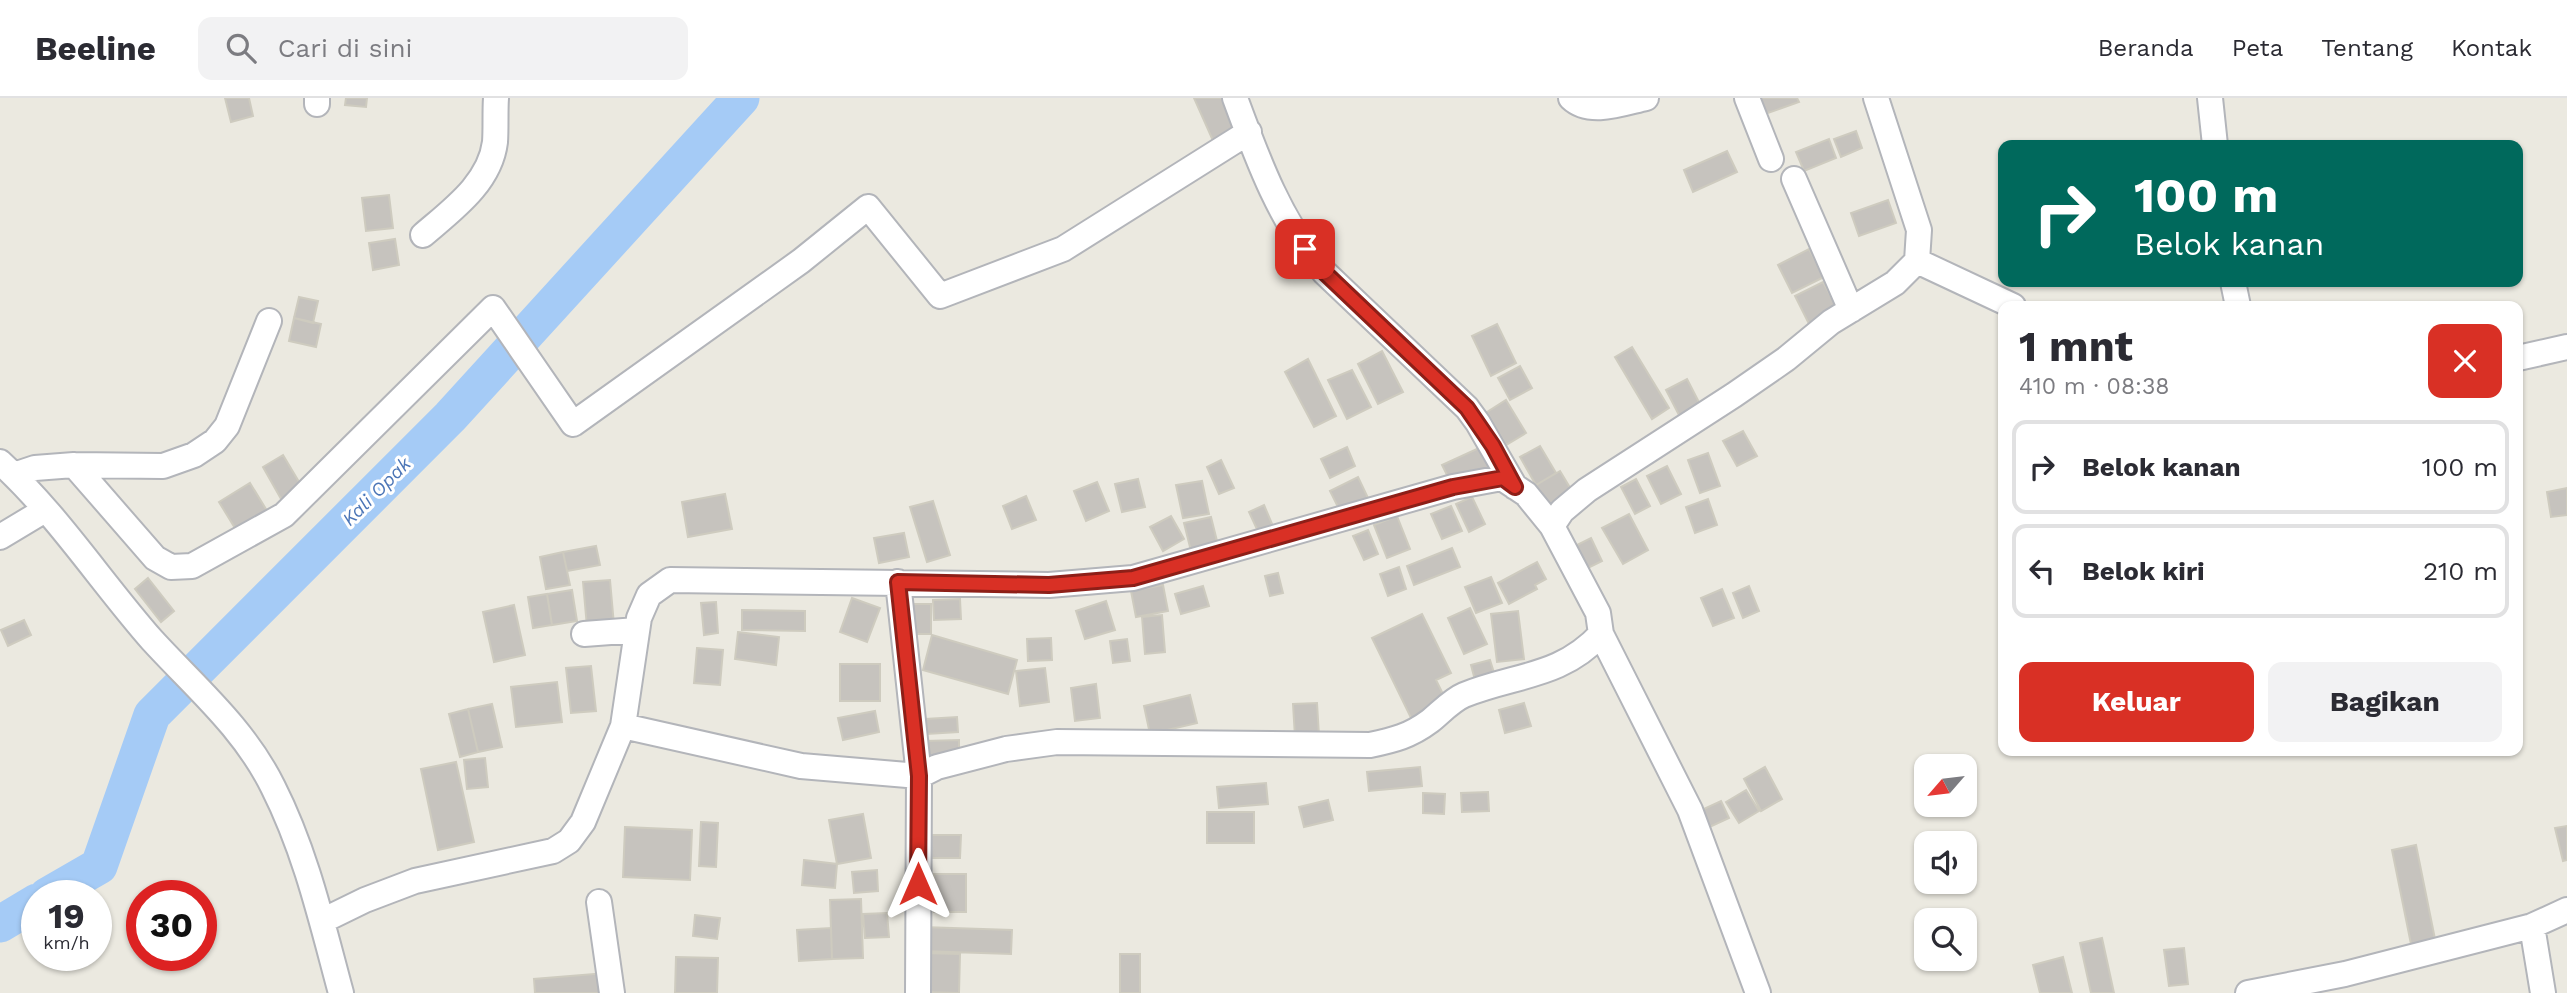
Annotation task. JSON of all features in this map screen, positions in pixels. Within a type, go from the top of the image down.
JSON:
[{"type":"street","points":[[424,235],[469,195],[489,165],[495,143],[496,98]]},
{"type":"street","points":[[1235,98],[1289,222],[1313,260],[1467,408],[1486,435],[1515,487]]},
{"type":"street","points":[[1571,98],[1576,103],[1600,108],[1646,98]]},
{"type":"street","points":[[1746,98],[1770,159]]},
{"type":"street","points":[[1552,526],[1562,511],[1587,490],[1734,395],[1851,310],[1895,283],[1917,261],[1920,230],[1876,98]]},
{"type":"street","points":[[2210,98],[2214,140]]},
{"type":"street","points":[[74,465],[155,558],[172,567],[192,566],[284,515],[493,309],[573,424],[801,261],[868,206],[940,296],[1063,249],[1249,132]]},
{"type":"street","points":[[1794,179],[1851,310]]},
{"type":"street","points":[[1917,261],[2002,301]]},
{"type":"street","points":[[7,469],[74,465],[163,466],[194,455],[215,442],[227,426],[270,321]]},
{"type":"street","points":[[2523,357],[2567,347]]},
{"type":"street","points":[[7,469],[45,510],[152,639],[228,719],[254,752],[273,786],[298,843],[341,993]]},
{"type":"street","points":[[322,921],[365,900],[415,881],[553,851],[569,841],[583,822],[623,726],[639,618],[649,595],[670,580],[1049,585],[1133,578],[1453,487],[1503,478],[1526,494],[1552,526],[1598,613],[1601,634],[1690,810],[1758,993]]},
{"type":"street","points":[[0,537],[45,510]]},
{"type":"street","points":[[898,582],[919,776],[918,993]]},
{"type":"street","points":[[584,634],[637,630]]},
{"type":"street","points":[[623,726],[801,766],[919,776],[937,767],[1006,748],[1057,742],[1370,745],[1402,739],[1426,724],[1461,695],[1548,671],[1585,650],[1601,634]]},
{"type":"street","points":[[599,902],[612,993]]},
{"type":"street","points":[[2248,993],[2344,974],[2532,926],[2567,910]]},
{"type":"street","points":[[2532,926],[2543,993]]},
{"type":"building","points":[[225,98],[249,98],[253,116],[231,122]]},
{"type":"building","points":[[346,98],[367,98],[366,107],[345,105]]},
{"type":"building","points":[[1194,98],[1228,98],[1241,131],[1214,143]]},
{"type":"building","points":[[1760,98],[1797,98],[1799,102],[1765,114]]},
{"type":"building","points":[[1856,131],[1862,148],[1841,157],[1834,139]]},
{"type":"building","points":[[1829,139],[1836,158],[1804,171],[1796,152]]},
{"type":"building","points":[[1727,151],[1737,172],[1693,192],[1684,170]]},
{"type":"building","points":[[389,195],[393,228],[366,231],[362,198]]},
{"type":"building","points":[[1888,200],[1896,223],[1859,236],[1851,213]]},
{"type":"building","points":[[395,239],[399,265],[373,270],[369,243]]},
{"type":"building","points":[[1809,249],[1824,277],[1792,293],[1778,265]]},
{"type":"building","points":[[1823,282],[1840,313],[1811,328],[1795,296]]},
{"type":"building","points":[[299,297],[318,301],[313,323],[294,318]]},
{"type":"building","points":[[294,318],[321,324],[316,347],[289,341]]},
{"type":"building","points":[[1497,324],[1516,363],[1491,376],[1472,336]]},
{"type":"building","points":[[1632,347],[1669,408],[1652,419],[1615,357]]},
{"type":"building","points":[[1382,351],[1403,392],[1378,404],[1358,364]]},
{"type":"building","points":[[1308,359],[1336,416],[1314,427],[1285,372]]},
{"type":"building","points":[[1520,366],[1532,388],[1510,400],[1498,378]]},
{"type":"building","points":[[1352,370],[1371,407],[1347,419],[1328,380]]},
{"type":"building","points":[[1687,379],[1702,408],[1681,419],[1666,390]]},
{"type":"building","points":[[1506,400],[1526,433],[1506,445],[1487,412]]},
{"type":"building","points":[[1743,431],[1757,456],[1737,466],[1723,441]]},
{"type":"building","points":[[1540,446],[1556,473],[1536,485],[1520,457]]},
{"type":"building","points":[[1347,447],[1355,466],[1330,478],[1321,459]]},
{"type":"building","points":[[1481,447],[1490,468],[1452,485],[1442,465]]},
{"type":"building","points":[[1708,453],[1720,486],[1700,493],[1688,460]]},
{"type":"building","points":[[283,455],[302,487],[281,499],[263,467]]},
{"type":"building","points":[[1221,460],[1234,488],[1219,494],[1207,467]]},
{"type":"building","points":[[1667,466],[1681,494],[1661,504],[1647,476]]},
{"type":"building","points":[[1560,471],[1572,491],[1548,505],[1536,485]]},
{"type":"building","points":[[1358,477],[1369,500],[1342,515],[1330,491]]},
{"type":"building","points":[[1138,479],[1145,507],[1122,512],[1115,484]]},
{"type":"building","points":[[1636,479],[1650,506],[1635,514],[1621,487]]},
{"type":"building","points":[[1202,481],[1209,514],[1183,518],[1176,485]]},
{"type":"building","points":[[1097,482],[1109,511],[1086,521],[1074,491]]},
{"type":"building","points":[[250,483],[269,514],[238,533],[219,502]]},
{"type":"building","points":[[2567,488],[2567,515],[2551,517],[2547,492]]},
{"type":"building","points":[[725,494],[732,529],[688,537],[682,502]]},
{"type":"building","points":[[1026,496],[1036,520],[1012,529],[1003,506]]},
{"type":"building","points":[[1472,497],[1485,524],[1469,532],[1456,504]]},
{"type":"building","points":[[1708,499],[1717,525],[1695,533],[1686,507]]},
{"type":"building","points":[[933,501],[950,555],[927,562],[910,507]]},
{"type":"building","points":[[1264,505],[1275,531],[1261,538],[1249,512]]},
{"type":"building","points":[[1451,506],[1462,531],[1442,539],[1431,514]]},
{"type":"building","points":[[1629,514],[1648,550],[1623,564],[1602,528]]},
{"type":"building","points":[[1171,516],[1184,539],[1163,551],[1150,527]]},
{"type":"building","points":[[1397,516],[1410,549],[1387,558],[1374,525]]},
{"type":"building","points":[[1211,517],[1220,553],[1193,559],[1184,523]]},
{"type":"building","points":[[1368,530],[1378,554],[1364,560],[1353,536]]},
{"type":"building","points":[[904,533],[909,557],[879,563],[874,538]]},
{"type":"building","points":[[1591,538],[1602,561],[1586,569],[1575,546]]},
{"type":"building","points":[[596,546],[600,565],[567,571],[563,552]]},
{"type":"building","points":[[1452,548],[1460,567],[1414,585],[1407,566]]},
{"type":"building","points":[[563,552],[570,585],[546,589],[540,557]]},
{"type":"building","points":[[1537,562],[1546,579],[1535,585],[1537,589],[1509,604],[1498,583]]},
{"type":"building","points":[[1399,567],[1406,589],[1388,596],[1380,574]]},
{"type":"building","points":[[1278,573],[1283,593],[1270,596],[1265,576]]},
{"type":"building","points":[[1491,577],[1502,603],[1476,613],[1465,587]]},
{"type":"building","points":[[148,578],[174,611],[161,622],[135,589]]},
{"type":"building","points":[[610,580],[614,625],[587,627],[583,582]]},
{"type":"building","points":[[1163,585],[1168,611],[1136,617],[1131,591]]},
{"type":"building","points":[[1203,586],[1209,606],[1181,614],[1175,594]]},
{"type":"building","points":[[1749,586],[1759,611],[1743,618],[1733,593]]},
{"type":"building","points":[[1722,589],[1734,618],[1713,626],[1701,598]]},
{"type":"building","points":[[572,590],[577,621],[552,625],[547,594]]},
{"type":"building","points":[[547,594],[552,625],[533,628],[528,597]]},
{"type":"building","points":[[852,598],[880,608],[867,642],[840,632]]},
{"type":"building","points":[[960,599],[961,619],[934,620],[933,600]]},
{"type":"building","points":[[1106,601],[1115,630],[1085,639],[1076,611]]},
{"type":"building","points":[[716,602],[718,633],[704,635],[701,603]]},
{"type":"building","points":[[904,604],[931,604],[931,634],[904,634]]},
{"type":"building","points":[[514,605],[525,655],[494,662],[483,612]]},
{"type":"building","points":[[1470,608],[1487,644],[1464,654],[1448,618]]},
{"type":"building","points":[[742,610],[805,611],[805,631],[742,630]]},
{"type":"building","points":[[1518,611],[1524,659],[1497,662],[1491,614]]},
{"type":"building","points":[[1422,614],[1451,673],[1436,680],[1444,696],[1434,701],[1438,710],[1413,722],[1372,638]]},
{"type":"building","points":[[1162,615],[1165,652],[1145,654],[1142,617]]},
{"type":"building","points":[[24,620],[31,635],[8,646],[1,630]]},
{"type":"building","points":[[738,632],[779,637],[776,665],[735,659]]},
{"type":"building","points":[[932,635],[1017,660],[1008,694],[923,670]]},
{"type":"building","points":[[1051,638],[1052,660],[1028,661],[1027,639]]},
{"type":"building","points":[[1127,639],[1130,661],[1113,663],[1110,641]]},
{"type":"building","points":[[697,648],[723,650],[720,685],[694,683]]},
{"type":"building","points":[[1490,660],[1496,679],[1476,684],[1471,665]]},
{"type":"building","points":[[840,664],[880,664],[880,701],[840,701]]},
{"type":"building","points":[[591,666],[596,711],[571,713],[566,668]]},
{"type":"building","points":[[1045,668],[1049,702],[1020,706],[1016,671]]},
{"type":"building","points":[[557,682],[562,722],[516,727],[511,687]]},
{"type":"building","points":[[1096,684],[1100,718],[1075,721],[1071,688]]},
{"type":"building","points":[[1190,695],[1197,723],[1150,734],[1144,706]]},
{"type":"building","points":[[1317,703],[1319,736],[1295,737],[1293,704]]},
{"type":"building","points":[[1524,703],[1531,726],[1505,733],[1499,710]]},
{"type":"building","points":[[492,704],[502,747],[478,752],[468,709]]},
{"type":"building","points":[[468,709],[478,752],[460,757],[449,714]]},
{"type":"building","points":[[875,711],[879,732],[843,740],[838,718]]},
{"type":"building","points":[[957,717],[958,732],[927,734],[926,719]]},
{"type":"building","points":[[959,740],[959,760],[925,761],[925,741]]},
{"type":"building","points":[[485,758],[488,787],[467,789],[464,760]]},
{"type":"building","points":[[456,762],[474,842],[438,850],[421,769]]},
{"type":"building","points":[[1420,767],[1422,786],[1369,791],[1367,772]]},
{"type":"building","points":[[1765,767],[1782,799],[1761,811],[1744,779]]},
{"type":"building","points":[[1266,783],[1268,804],[1219,808],[1217,787]]},
{"type":"building","points":[[1746,790],[1759,811],[1739,823],[1726,802]]},
{"type":"building","points":[[1488,792],[1489,811],[1462,812],[1461,793]]},
{"type":"building","points":[[1423,793],[1445,794],[1444,814],[1423,813]]},
{"type":"building","points":[[1328,800],[1333,820],[1304,827],[1299,807]]},
{"type":"building","points":[[1721,801],[1729,818],[1701,831],[1693,814]]},
{"type":"building","points":[[1207,812],[1254,812],[1254,843],[1207,843]]},
{"type":"building","points":[[863,814],[871,858],[837,864],[829,820]]},
{"type":"building","points":[[701,822],[718,823],[716,867],[699,866]]},
{"type":"building","points":[[2567,826],[2567,860],[2563,861],[2555,828]]},
{"type":"building","points":[[625,827],[692,830],[690,880],[623,877]]},
{"type":"building","points":[[928,835],[961,835],[960,858],[928,858]]},
{"type":"building","points":[[2416,845],[2436,944],[2412,949],[2392,850]]},
{"type":"building","points":[[804,860],[837,864],[835,888],[802,885]]},
{"type":"building","points":[[877,870],[878,891],[854,893],[852,872]]},
{"type":"building","points":[[934,874],[966,874],[966,912],[934,912]]},
{"type":"building","points":[[861,899],[863,958],[832,959],[830,900]]},
{"type":"building","points":[[887,913],[889,937],[865,938],[863,914]]},
{"type":"building","points":[[695,915],[720,918],[717,939],[693,936]]},
{"type":"building","points":[[922,927],[1012,930],[1011,954],[921,951]]},
{"type":"building","points":[[831,928],[832,959],[799,961],[797,930]]},
{"type":"building","points":[[2102,938],[2114,993],[2091,993],[2080,943]]},
{"type":"building","points":[[2184,948],[2188,984],[2169,986],[2164,950]]},
{"type":"building","points":[[923,953],[960,954],[959,993],[922,992]]},
{"type":"building","points":[[1120,954],[1140,954],[1140,993],[1120,993]]},
{"type":"building","points":[[676,957],[718,958],[717,993],[675,993]]},
{"type":"building","points":[[2063,957],[2072,993],[2040,993],[2033,965]]},
{"type":"building","points":[[606,973],[608,993],[535,993],[534,979]]},
{"type":"waterway","name":"Kali Opak","points":[[75,880],[99,866],[152,715],[450,417],[741,98]]},
{"type":"waterway","name":"Kali Opak","points":[[0,924],[21,912]]},
{"type":"route","points":[[918,884],[919,776],[898,582],[1049,585],[1133,578],[1453,487],[1503,478],[1515,487],[1493,446],[1467,408],[1324,272],[1305,249]]}]
